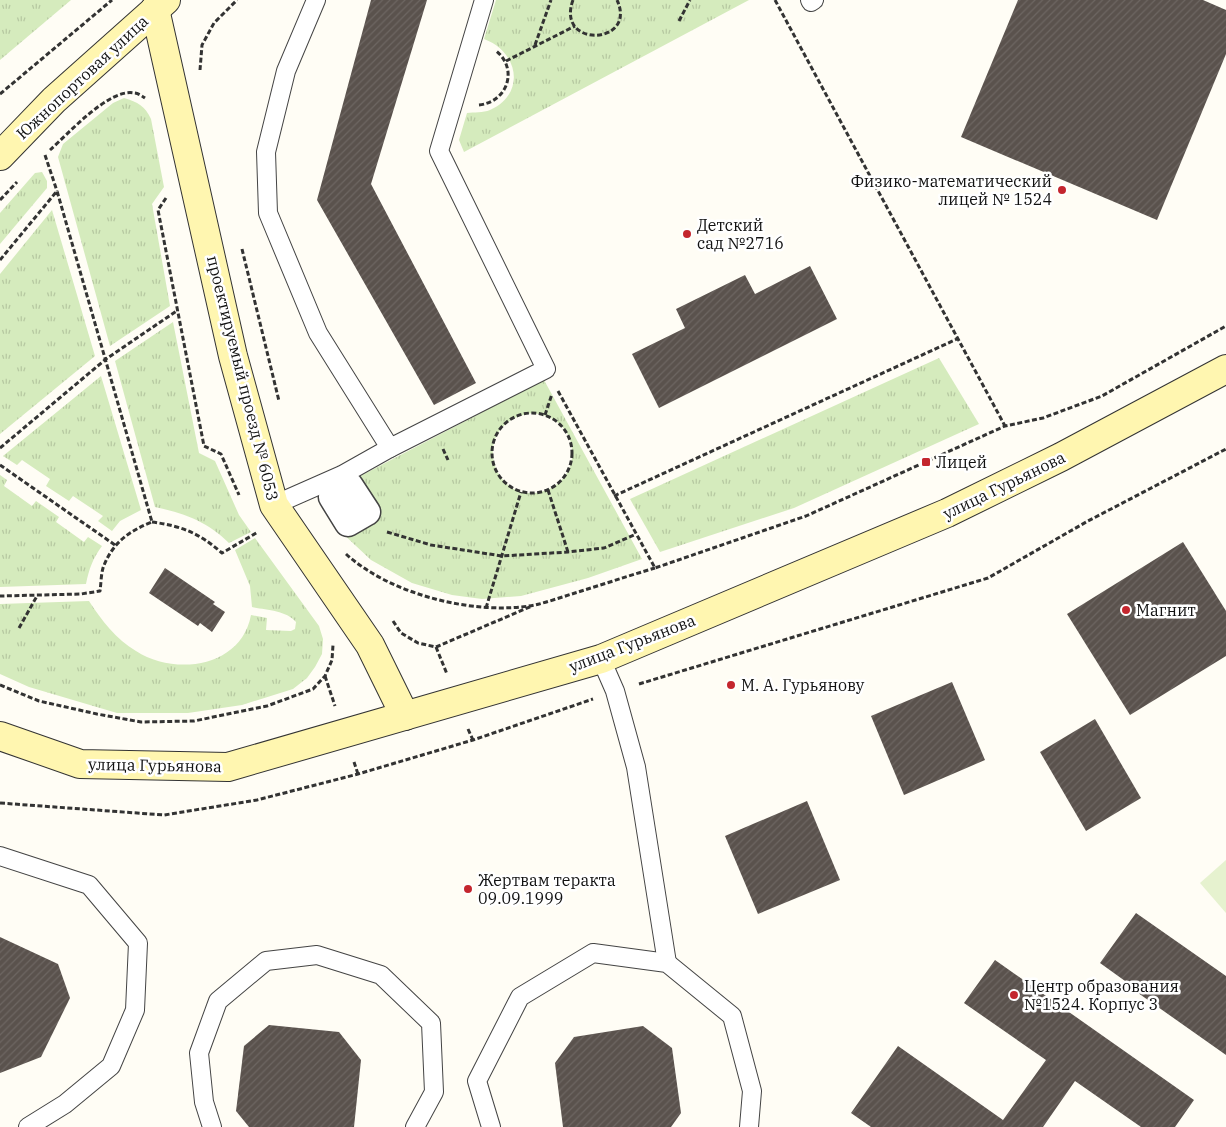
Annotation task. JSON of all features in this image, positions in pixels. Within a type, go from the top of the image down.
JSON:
[{"type":"main road","name":"Южнопортовая улица","points":[[0,156],[54,100],[161,5]]},
{"type":"main road","name":"проектируемый проезд № 6053","points":[[161,5],[234,356],[274,505],[370,645],[404,716]]},
{"type":"main road","name":"улица Гурьянова","points":[[0,736],[80,764],[228,767],[601,659],[947,513],[1061,458],[1226,369]]},
{"type":"lane","points":[[316,0],[286,70],[266,152],[268,213],[318,333],[390,448]]},
{"type":"lane","points":[[274,505],[342,474],[546,369],[439,152],[484,0]]},
{"type":"lane","points":[[810,0],[811,2],[814,0]]},
{"type":"lane","points":[[0,144],[54,100]]},
{"type":"lane","points":[[601,659],[615,691],[636,767],[667,963]]},
{"type":"lane","points":[[0,856],[89,885],[138,943],[135,1010],[111,1066],[66,1104],[28,1127]]},
{"type":"lane","points":[[491,1127],[477,1081],[520,997],[593,953],[667,963],[732,1016],[752,1091],[748,1127]]},
{"type":"lane","points":[[212,1127],[204,1102],[198,1052],[218,1001],[266,961],[317,955],[381,975],[431,1023],[434,1092],[414,1127]]},
{"type":"path","points":[[0,94],[112,0]]},
{"type":"path","points":[[200,76],[202,45],[214,23],[236,0]]},
{"type":"path","points":[[535,46],[551,0]]},
{"type":"path","points":[[573,0],[570,9],[571,18],[575,26],[580,31],[595,37],[610,32],[616,26],[621,10],[617,0]]},
{"type":"path","points":[[679,21],[690,0]]},
{"type":"path","points":[[774,0],[1005,426]]},
{"type":"path","points":[[506,61],[575,26]]},
{"type":"path","points":[[454,103],[476,106],[486,104],[496,100],[503,92],[507,83],[506,61],[492,47],[472,40]]},
{"type":"path","points":[[149,100],[133,92],[117,95],[96,108],[45,155],[152,522]]},
{"type":"path","points":[[0,260],[57,191]]},
{"type":"path","points":[[167,197],[158,210],[204,446],[222,454],[242,502]]},
{"type":"path","points":[[240,241],[280,406]]},
{"type":"path","points":[[0,448],[106,359],[178,310]]},
{"type":"path","points":[[390,617],[401,633],[418,643],[436,647],[535,605],[655,568],[806,516],[1005,426],[1043,418],[1102,396],[1226,326]]},
{"type":"path","points":[[614,496],[957,339]]},
{"type":"path","points":[[545,415],[554,386],[655,568]]},
{"type":"path","points":[[532,413],[545,415],[557,421],[566,432],[572,445],[572,458],[568,472],[560,482],[548,490],[535,493],[521,492],[509,486],[500,477],[494,466],[492,453],[494,441],[500,429],[508,421],[520,415],[532,413]]},
{"type":"path","points":[[0,465],[115,545]]},
{"type":"path","points":[[548,490],[568,552]]},
{"type":"path","points":[[486,608],[521,492]]},
{"type":"path","points":[[366,512],[375,526],[383,530],[431,545],[502,556],[604,548],[636,534]]},
{"type":"path","points":[[0,596],[100,591],[103,569],[115,545],[134,529],[152,522],[174,525],[194,532],[222,553],[252,535]]},
{"type":"path","points":[[254,524],[264,540]]},
{"type":"path","points":[[349,562],[344,553],[358,565],[393,584],[434,599],[486,608],[535,605]]},
{"type":"path","points":[[19,628],[37,595]]},
{"type":"path","points":[[0,685],[39,701],[97,714],[141,722],[194,721],[267,706],[313,689],[325,676],[332,660],[333,642]]},
{"type":"green space","points":[[0,0],[71,0],[0,60]]},
{"type":"green space","points":[[496,0],[749,0],[464,152],[459,140],[467,113],[487,111],[502,103],[509,94],[513,84],[514,73],[505,53],[496,45],[484,39]]},
{"type":"green space","points":[[124,98],[140,105],[151,119],[164,187],[152,204],[170,306],[110,346],[58,157],[63,144],[113,103]]},
{"type":"green space","points":[[42,172],[47,181],[47,188],[0,244],[0,213],[35,173]]},
{"type":"green space","points":[[52,210],[95,356],[0,434],[0,274]]},
{"type":"green space","points":[[173,322],[199,453],[215,461],[239,515],[251,532],[229,543],[213,529],[195,519],[155,507],[115,361]]},
{"type":"green space","points":[[939,358],[979,424],[794,508],[660,552],[630,499]]},
{"type":"green space","points":[[101,376],[141,510],[120,521],[112,531],[98,521],[103,516],[73,496],[69,501],[46,486],[50,479],[22,460],[17,465],[3,456]]},
{"type":"green space","points":[[544,380],[642,559],[588,578],[521,596],[482,599],[452,595],[412,583],[371,560],[340,531],[322,496]],"holes":[[[532,413],[551,418],[563,427],[570,440],[572,455],[569,470],[554,487],[540,492],[523,492],[509,486],[499,475],[494,461],[493,446],[499,431],[512,420]]]},
{"type":"green space","points":[[0,475],[7,480],[4,486],[32,506],[36,501],[59,517],[56,522],[84,542],[88,537],[102,546],[92,564],[86,584],[0,587]]},
{"type":"green space","points":[[255,538],[319,626],[323,639],[322,654],[315,667],[307,678],[293,689],[242,705],[188,713],[117,713],[29,687],[0,674],[0,604],[89,601],[110,629],[136,651],[152,659],[187,665],[221,656],[234,646],[245,633],[251,615],[267,618],[266,630],[291,631],[295,629],[296,622],[287,615],[252,607],[250,586],[235,550]]},
{"type":"green space","points":[[1226,860],[1226,913],[1200,883]]},
{"type":"building","points":[[371,0],[427,0],[371,184],[476,383],[434,405],[317,200]]},
{"type":"building","points":[[1018,0],[1203,0],[1226,10],[1226,54],[1157,220],[961,137]]},
{"type":"building","points":[[810,266],[837,319],[659,408],[632,354],[685,328],[676,309],[745,275],[755,294]]},
{"type":"building","points":[[1183,542],[1226,611],[1226,656],[1130,715],[1067,614]]},
{"type":"building","points":[[165,568],[215,602],[213,604],[225,612],[212,632],[200,623],[198,626],[149,593]]},
{"type":"building","points":[[952,682],[985,760],[904,795],[871,716]]},
{"type":"building","points":[[1095,719],[1141,798],[1086,831],[1040,752]]},
{"type":"building","points":[[807,801],[840,880],[758,914],[725,836]]},
{"type":"building","points":[[1136,913],[1226,976],[1226,1055],[1131,988],[1132,986],[1100,963]]},
{"type":"building","points":[[0,937],[58,964],[70,998],[41,1057],[0,1073]]},
{"type":"building","points":[[995,960],[1194,1100],[1175,1127],[1141,1127],[1075,1081],[1043,1127],[871,1127],[851,1113],[898,1046],[1003,1120],[1046,1060],[964,1003]]},
{"type":"building","points":[[269,1025],[339,1032],[361,1060],[354,1127],[249,1127],[236,1111],[244,1046]]},
{"type":"building","points":[[643,1026],[672,1048],[681,1113],[671,1127],[563,1127],[555,1063],[574,1037]]},
{"type":"place","name":"Физико-математический лицей № 1524","points":[[1062,190]]},
{"type":"place","name":"Детский сад №2716","points":[[687,234]]},
{"type":"place","name":"Лицей","points":[[926,462]]},
{"type":"place","name":"Магнит","points":[[1126,610]]},
{"type":"place","name":"М. А. Гурьянову","points":[[731,685]]},
{"type":"place","name":"Жертвам теракта 09.09.1999","points":[[468,889]]},
{"type":"place","name":"Центр образования №1524. Корпус 3","points":[[1014,995]]}]
